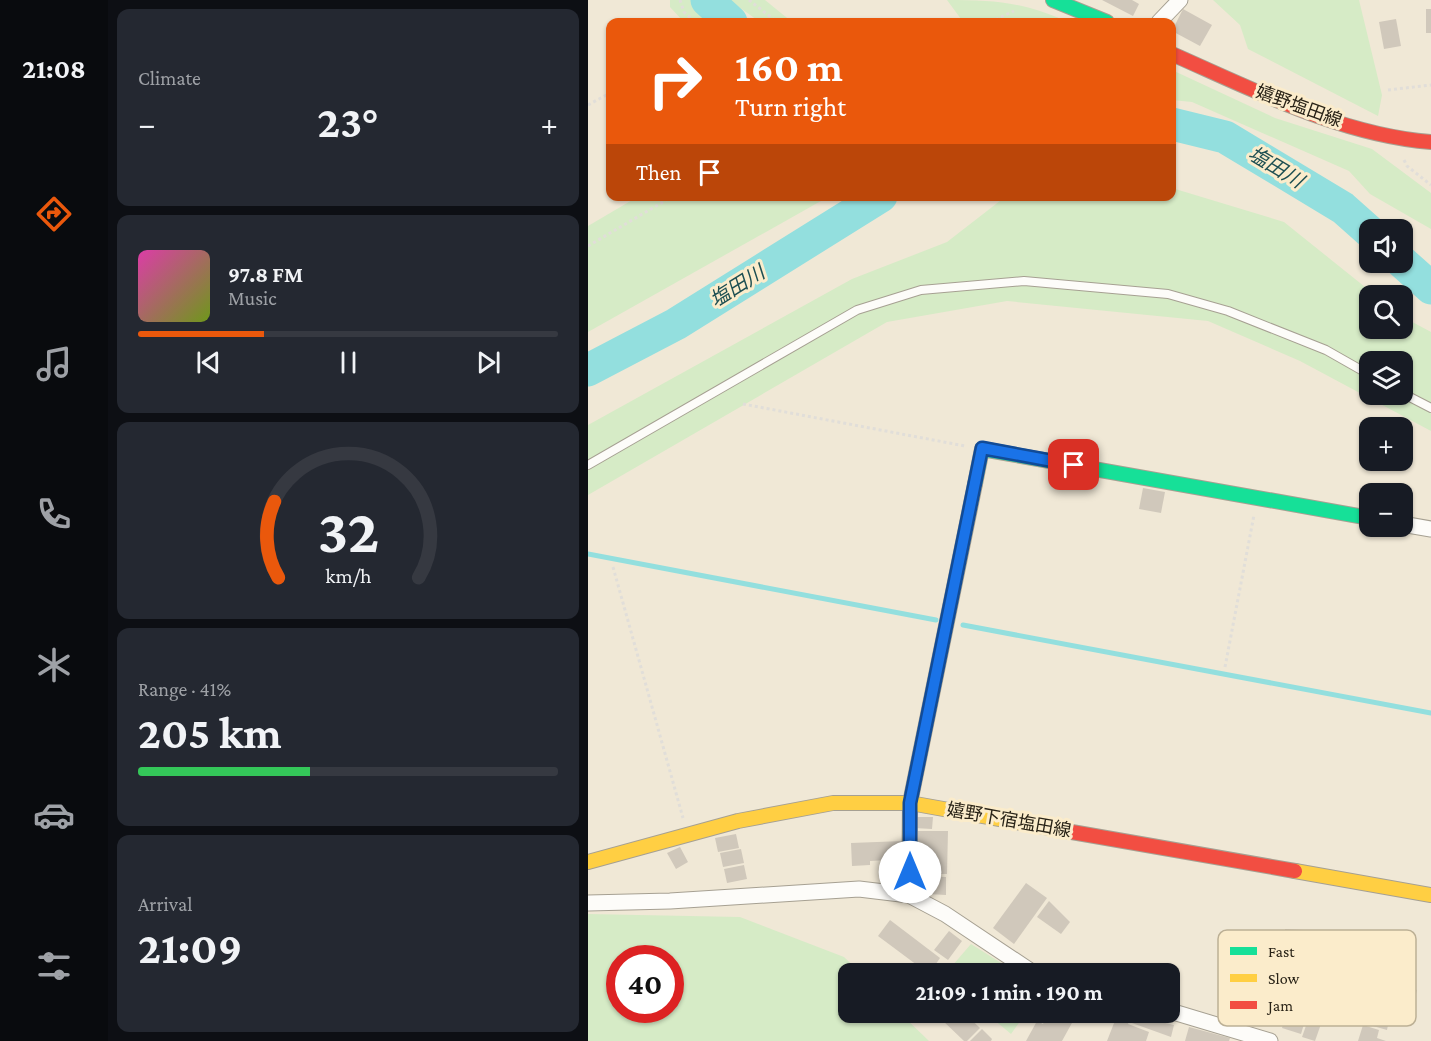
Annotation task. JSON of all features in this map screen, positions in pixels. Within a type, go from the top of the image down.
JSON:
[{"type":"main road","points":[[1053,0],[1097,18]]},
{"type":"main road","name":"嬉野塩田線","points":[[1176,56],[1285,103],[1394,139],[1431,142]]},
{"type":"main road","points":[[909,895],[910,803],[982,448],[1359,516]]},
{"type":"main road","name":"嬉野下宿塩田線","points":[[588,862],[687,834],[832,802],[910,803],[1431,895]]},
{"type":"street","points":[[1164,18],[1180,0]]},
{"type":"street","points":[[1413,526],[1431,529]]},
{"type":"street","points":[[588,903],[670,901],[859,889],[909,895],[945,914],[1018,963]]},
{"type":"street","points":[[1180,1014],[1218,1025]]},
{"type":"street","points":[[1220,1026],[1270,1041]]},
{"type":"lane","points":[[588,465],[857,310],[921,290],[1024,281],[1167,294],[1250,320],[1326,350],[1359,369]]},
{"type":"lane","points":[[1413,399],[1431,408]]},
{"type":"path","points":[[680,0],[684,12],[691,18]]},
{"type":"path","points":[[750,0],[772,18]]},
{"type":"path","points":[[999,18],[1014,11]]},
{"type":"path","points":[[1388,90],[1431,85]]},
{"type":"path","points":[[588,105],[606,95]]},
{"type":"path","points":[[1394,139],[1407,166],[1431,184]]},
{"type":"path","points":[[588,246],[664,201]]},
{"type":"path","points":[[743,404],[982,448]]},
{"type":"path","points":[[1225,667],[1257,498]]},
{"type":"path","points":[[613,567],[687,834]]},
{"type":"green space","points":[[670,0],[691,0],[692,4],[709,18],[680,18],[670,7]]},
{"type":"green space","points":[[729,0],[765,0],[787,18],[754,18]]},
{"type":"green space","points":[[947,0],[1009,3],[1059,18],[960,18]]},
{"type":"green space","points":[[1213,0],[1359,0],[1382,95],[1378,116],[1248,49],[1240,25]]},
{"type":"green space","points":[[1176,72],[1275,118],[1372,149],[1431,193],[1431,229],[1370,194],[1349,171],[1192,102],[1176,100]]},
{"type":"green space","points":[[1176,189],[1284,222],[1363,285],[1359,285],[1359,339],[1413,339],[1413,322],[1431,332],[1431,431],[1413,421],[1413,417],[1405,417],[1382,405],[1413,405],[1413,351],[1359,351],[1359,393],[1300,361],[1208,321],[1007,301],[887,322],[588,495],[588,425],[852,279],[947,242],[1000,201],[1176,201]]},
{"type":"green space","points":[[630,201],[821,201],[588,332],[588,226]]},
{"type":"green space","points":[[588,914],[740,917],[844,957],[850,963],[838,963],[838,1023],[910,1023],[929,1041],[588,1041]]},
{"type":"green space","points":[[971,944],[1001,963],[955,963]]},
{"type":"green space","points":[[998,1023],[1019,1023],[1011,1034]]},
{"type":"building","points":[[1102,0],[1132,0],[1139,4],[1133,16]]},
{"type":"building","points":[[1183,9],[1212,25],[1200,46],[1176,33],[1176,23]]},
{"type":"building","points":[[1426,9],[1431,9],[1431,33],[1426,33]]},
{"type":"building","points":[[1396,19],[1401,46],[1384,49],[1379,22]]},
{"type":"building","points":[[1143,488],[1165,492],[1161,513],[1139,509]]},
{"type":"building","points":[[914,817],[933,817],[932,829],[914,828]]},
{"type":"building","points":[[918,831],[948,831],[947,874],[917,874]]},
{"type":"building","points":[[736,834],[739,848],[718,852],[715,838]]},
{"type":"building","points":[[903,841],[904,883],[889,883],[888,860],[870,861],[870,865],[852,866],[851,843]]},
{"type":"building","points":[[680,847],[688,862],[676,869],[667,853]]},
{"type":"building","points":[[741,849],[744,863],[723,867],[720,853]]},
{"type":"building","points":[[744,865],[747,879],[727,883],[724,869]]},
{"type":"building","points":[[919,876],[946,877],[946,895],[928,894],[928,888],[918,888]]},
{"type":"building","points":[[1026,883],[1047,898],[1014,944],[993,928]]},
{"type":"building","points":[[1049,901],[1070,922],[1061,934],[1037,917]]},
{"type":"building","points":[[890,920],[940,958],[937,963],[914,963],[878,936]]},
{"type":"building","points":[[949,931],[962,941],[948,960],[934,950]]},
{"type":"building","points":[[945,1023],[975,1023],[980,1028],[967,1041],[964,1041]]},
{"type":"building","points":[[1036,1023],[1072,1023],[1062,1041],[1026,1041]]},
{"type":"building","points":[[1114,1023],[1128,1023],[1149,1032],[1146,1041],[1107,1041]]},
{"type":"building","points":[[1132,1023],[1174,1025],[1171,1037]]},
{"type":"building","points":[[1283,1026],[1303,1026],[1301,1034],[1282,1028]]},
{"type":"building","points":[[1306,1026],[1320,1026],[1315,1041],[1302,1037]]},
{"type":"building","points":[[1363,1026],[1366,1026],[1379,1030],[1377,1038],[1386,1041],[1358,1041]]},
{"type":"building","points":[[1373,1026],[1388,1026],[1387,1030]]},
{"type":"building","points":[[1189,1027],[1230,1038],[1229,1041],[1185,1041]]},
{"type":"building","points":[[982,1029],[992,1039],[991,1041],[970,1041]]},
{"type":"waterway","points":[[707,0],[727,18]]},
{"type":"waterway","name":"塩田川","points":[[1176,125],[1225,137],[1343,208],[1359,222]]},
{"type":"waterway","name":"塩田川","points":[[588,370],[676,324],[873,201]]},
{"type":"waterway","name":"塩田川","points":[[1413,272],[1431,288]]},
{"type":"waterway","points":[[588,554],[936,620]]},
{"type":"waterway","points":[[963,625],[1431,713]]},
{"type":"traffic: fast","points":[[1053,0],[1097,18]]},
{"type":"traffic: fast","points":[[975,484],[982,449],[1359,516]]},
{"type":"traffic: slow","points":[[909,895],[910,803],[975,484]]},
{"type":"traffic: slow","points":[[588,862],[738,821],[833,803],[910,803],[1066,831]]},
{"type":"traffic: slow","points":[[1295,871],[1431,895]]},
{"type":"traffic: jam","points":[[1176,56],[1266,96],[1331,121],[1397,138],[1431,142]]},
{"type":"traffic: jam","points":[[1066,831],[1295,871]]},
{"type":"route","points":[[910,872],[910,803],[982,448],[1074,465]]}]
